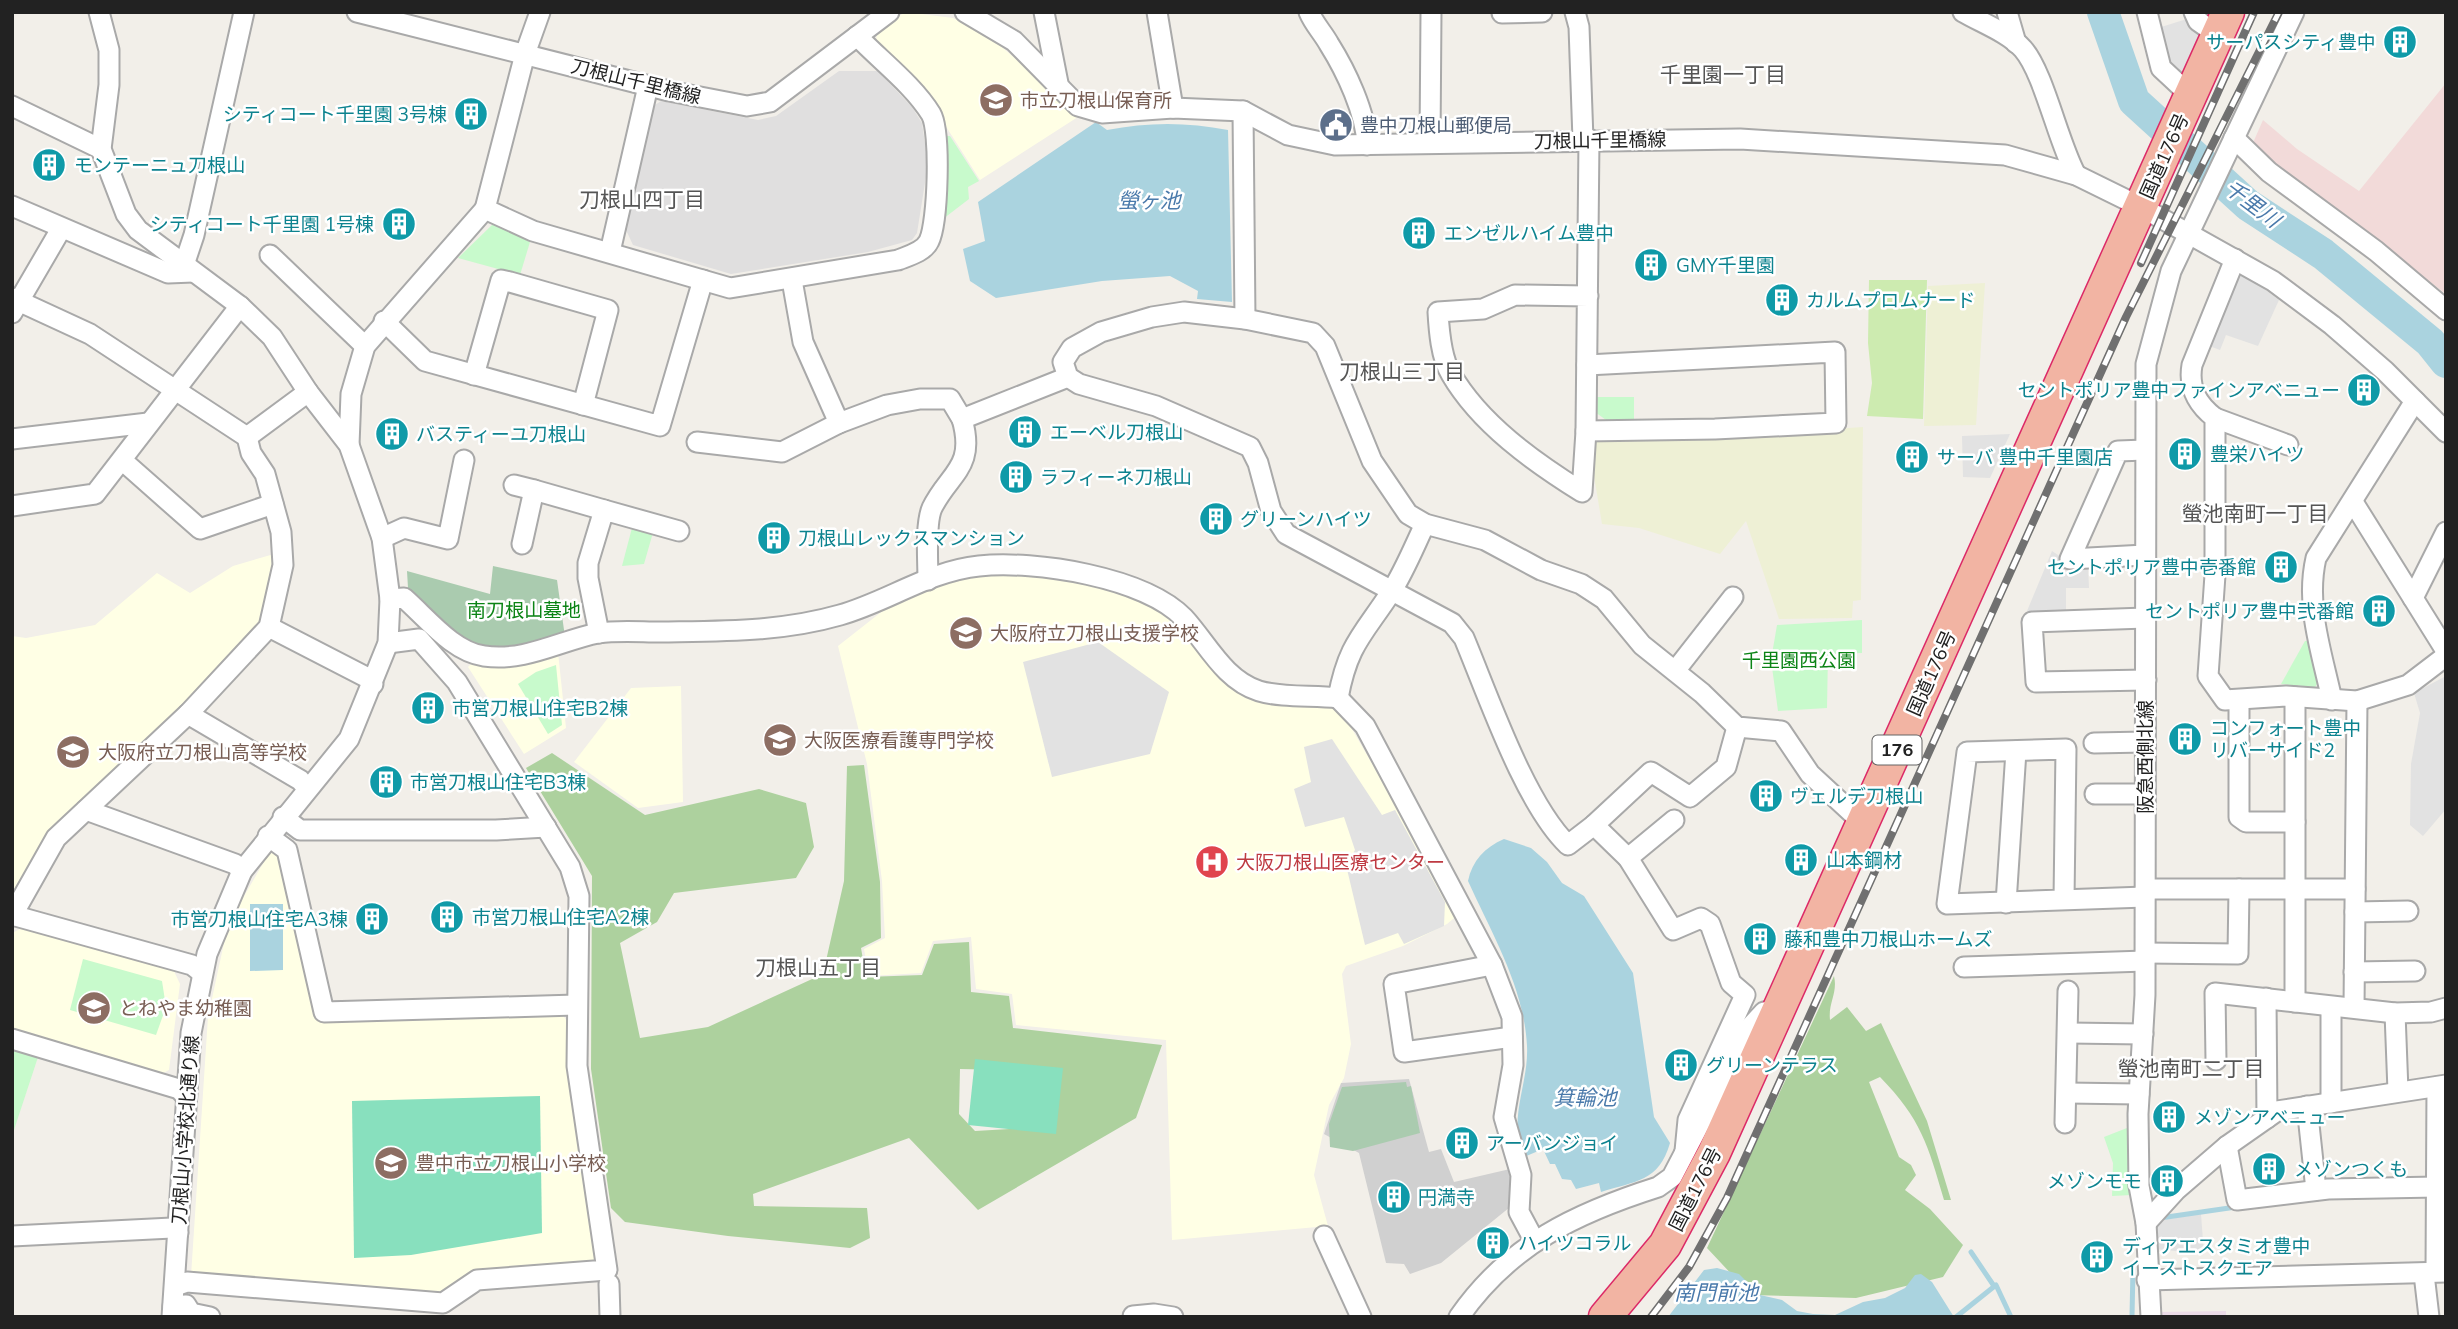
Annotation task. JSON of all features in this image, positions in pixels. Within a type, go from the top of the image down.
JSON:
[{"type":"highway","name":"国道176号","points":[[1605,1317],[1641,1277],[1687,1209],[2223,24]]},
{"type":"street","name":"刀根山小学校北通り線","points":[[99,12],[109,50],[109,85],[102,149],[126,214],[138,230],[240,306],[272,337],[308,392],[349,445],[382,538],[390,599],[388,643],[349,739],[283,817],[242,871],[201,972],[191,1032],[173,1311]]},
{"type":"street","points":[[12,206],[167,273],[188,268],[244,12]]},
{"type":"street","name":"刀根山千里橋線","points":[[357,12],[648,86],[738,105],[770,102],[889,12]]},
{"type":"street","points":[[349,445],[351,394],[365,346],[384,321],[474,225],[485,209],[524,54],[540,12]]},
{"type":"street","name":"刀根山千里橋線","points":[[965,12],[1014,41],[1078,106],[1102,113],[1173,108],[1242,111],[1288,135],[1335,145],[1586,139],[1740,139],[1985,152],[2076,175],[2141,207],[2273,281],[2332,325],[2446,432]]},
{"type":"street","points":[[1044,12],[1058,83]]},
{"type":"street","points":[[1157,12],[1173,108]]},
{"type":"street","points":[[1309,12],[1330,45],[1350,87],[1367,130],[1367,145]]},
{"type":"street","points":[[1430,143],[1431,12]]},
{"type":"street","points":[[1502,13],[1542,12]]},
{"type":"street","points":[[1575,12],[1579,27],[1586,139],[1588,296],[1586,431],[1581,492],[1493,427],[1458,384],[1450,373],[1438,328],[1438,312],[1482,309],[1515,295],[1588,296]]},
{"type":"street","points":[[1963,12],[2025,50],[2037,74],[2063,150],[2076,175]]},
{"type":"street","points":[[2007,12],[2016,43]]},
{"type":"street","points":[[2147,12],[2161,68],[2189,98]]},
{"type":"street","points":[[2194,12],[2198,21],[2223,24]]},
{"type":"street","points":[[2294,12],[2232,142],[2376,251],[2446,310]]},
{"type":"street","points":[[485,209],[533,231],[730,288],[792,280],[898,260],[920,251],[929,241],[937,185],[933,117],[918,97],[857,36]]},
{"type":"street","points":[[610,252],[648,86]]},
{"type":"street","points":[[12,106],[102,149]]},
{"type":"street","points":[[1242,111],[1245,319]]},
{"type":"street","name":"阪急西側北線","points":[[2151,1317],[2146,1223],[2139,1186],[2139,1094],[2145,957],[2146,364],[2171,271],[2232,142]]},
{"type":"street","points":[[61,229],[15,304],[90,334],[176,388],[247,438],[251,453],[265,474],[281,532],[283,565],[270,627],[188,714],[56,838],[12,915],[192,965],[201,972]]},
{"type":"street","points":[[270,254],[365,346]]},
{"type":"street","points":[[2235,259],[2192,365],[2189,382],[2201,407],[2215,418],[2288,445]]},
{"type":"street","points":[[474,375],[500,280],[522,286],[608,310],[583,405]]},
{"type":"street","points":[[384,321],[425,362],[660,426],[703,280]]},
{"type":"street","points":[[792,280],[803,342],[839,423]]},
{"type":"street","points":[[12,506],[95,494],[240,306]]},
{"type":"street","points":[[1737,727],[1726,767],[1690,797],[1651,772],[1594,825],[1567,845],[1550,828],[1511,748],[1464,638],[1452,623],[1286,534],[1270,511],[1258,463],[1250,447],[1156,406],[1079,384],[1068,377],[1063,362],[1072,348],[1101,332],[1152,317],[1184,312],[1245,319],[1313,333],[1325,346],[1372,461],[1408,514],[1425,524],[1485,540],[1541,570],[1581,584],[1604,599],[1642,645],[1737,727],[1781,731],[1810,774],[1863,823]]},
{"type":"street","points":[[1586,431],[1715,429],[1836,423],[1835,352],[1587,365]]},
{"type":"street","points":[[962,419],[1068,377]]},
{"type":"street","points":[[247,438],[308,392]]},
{"type":"street","points":[[697,442],[782,452],[839,423],[887,405],[920,399],[950,399],[962,419],[964,460],[955,478],[931,510],[928,580]]},
{"type":"street","points":[[2332,700],[2311,603],[2311,582],[2316,558],[2415,401]]},
{"type":"street","points":[[2215,418],[2215,575],[2208,676],[2225,700],[2295,698],[2357,701],[2408,685],[2446,654],[2353,502]]},
{"type":"street","points":[[12,439],[148,423]]},
{"type":"street","points":[[2145,450],[2118,451],[2070,559],[2145,555]]},
{"type":"street","points":[[382,538],[404,528],[448,539],[464,460]]},
{"type":"street","points":[[123,461],[201,529],[273,504]]},
{"type":"street","points":[[514,485],[679,531]]},
{"type":"street","points":[[522,544],[534,490]]},
{"type":"street","points":[[599,633],[588,578],[588,562],[604,510]]},
{"type":"street","points":[[1338,698],[1344,663],[1352,646],[1392,590],[1425,524]]},
{"type":"street","points":[[2413,598],[2446,532]]},
{"type":"street","points":[[390,599],[404,598],[448,639],[472,653],[484,656],[526,655],[599,633],[776,629],[842,615],[928,580],[976,566],[1009,564],[1061,568],[1160,597],[1184,618],[1224,668],[1238,680],[1260,691],[1338,698],[1366,726],[1492,965],[1512,1017],[1513,1065],[1504,1117],[1521,1175],[1519,1212],[1534,1240]]},
{"type":"street","points":[[1675,671],[1733,597]]},
{"type":"street","points":[[2145,618],[2032,622],[2036,682],[2146,680]]},
{"type":"street","points":[[270,627],[366,677],[373,684]]},
{"type":"street","points":[[175,1286],[187,1282],[443,1303],[477,1280],[607,1270],[577,1066],[579,896],[570,867],[457,682],[419,639],[388,643]]},
{"type":"street","points":[[2295,698],[2295,1002]]},
{"type":"street","points":[[2239,701],[2239,817],[2246,822],[2295,822]]},
{"type":"street","points":[[2354,1007],[2357,701]]},
{"type":"street","points":[[188,714],[300,779],[307,788]]},
{"type":"street","points":[[2094,743],[2145,742]]},
{"type":"street","points":[[2064,900],[2066,749],[1967,752],[1947,904],[2006,903],[2064,900],[2145,893],[2239,889],[2355,889]]},
{"type":"street","points":[[2006,903],[2016,751]]},
{"type":"street","points":[[2095,794],[2145,794]]},
{"type":"street","points":[[86,810],[235,864],[242,871]]},
{"type":"street","points":[[283,817],[300,830],[496,830],[546,827]]},
{"type":"street","points":[[1629,858],[1674,820]]},
{"type":"street","points":[[1594,825],[1629,858],[1674,930],[1701,918],[1710,924],[1731,983],[1745,995],[1688,1120],[1685,1151]]},
{"type":"street","points":[[268,836],[287,850],[324,1012],[576,1005]]},
{"type":"street","points":[[1964,967],[2238,954],[2239,889]]},
{"type":"street","points":[[2355,912],[2408,911]]},
{"type":"street","points":[[1492,965],[1394,984],[1404,1052],[1512,1037]]},
{"type":"street","points":[[2354,972],[2415,971]]},
{"type":"street","points":[[2065,1123],[2068,991]]},
{"type":"street","points":[[2216,1060],[2215,993],[2395,1013],[2431,1012],[2446,1008]]},
{"type":"street","points":[[2266,999],[2267,1118]]},
{"type":"street","points":[[1459,1317],[1505,1263],[1534,1240],[1658,1187],[1672,1177],[1750,1027],[1764,1012],[1780,1008]]},
{"type":"street","points":[[2331,1008],[2331,1103]]},
{"type":"street","points":[[2395,1013],[2398,1091]]},
{"type":"street","points":[[2069,1033],[2143,1034]]},
{"type":"street","points":[[12,1039],[178,1089],[187,1096]]},
{"type":"street","points":[[2146,1223],[2176,1190],[2227,1146],[2277,1111],[2442,1086],[2435,1272],[2429,1317]]},
{"type":"street","points":[[2067,1093],[2139,1094]]},
{"type":"street","points":[[2307,1106],[2316,1190]]},
{"type":"street","points":[[2227,1146],[2237,1200],[2316,1190],[2437,1187]]},
{"type":"street","points":[[12,1236],[172,1228],[178,1233]]},
{"type":"street","points":[[1324,1236],[1361,1317]]},
{"type":"street","points":[[2147,1280],[2435,1272]]},
{"type":"street","points":[[609,1283],[610,1317]]},
{"type":"street","points":[[173,1311],[186,1305],[191,1313],[210,1317]]},
{"type":"street","points":[[1133,1316],[1154,1314],[1173,1317]]},
{"type":"shaded area","name":"市立刀根山保育所","points":[[906,12],[953,18],[989,36],[1081,115],[980,180],[919,84],[876,47],[877,28]]},
{"type":"shaded area","points":[[2190,18],[2201,35],[2181,79],[2164,62],[2158,28]]},
{"type":"shaded area","points":[[839,71],[878,71],[912,107],[922,123],[928,164],[917,233],[912,240],[868,252],[731,274],[633,245],[626,230],[652,107],[661,101],[758,120],[776,116]]},
{"type":"shaded area","points":[[2446,83],[2446,294],[2337,212],[2284,176],[2252,145],[2263,120],[2297,149],[2359,191]]},
{"type":"shaded area","points":[[2233,271],[2247,276],[2279,300],[2258,346],[2226,335],[2220,350],[2204,344]]},
{"type":"shaded area","points":[[1985,283],[1976,425],[1924,426],[1928,286]]},
{"type":"shaded area","points":[[1863,427],[1861,600],[1853,601],[1852,618],[1779,619],[1746,521],[1720,554],[1639,528],[1602,524],[1593,470],[1592,444],[1598,437],[1763,434]]},
{"type":"shaded area","points":[[2010,434],[1990,478],[1963,477],[1962,436]]},
{"type":"shaded area","points":[[2052,551],[2064,559],[2088,565],[2089,588],[2066,588],[2066,613],[2035,616],[2027,611]]},
{"type":"shaded area","name":"大阪府立刀根山高等学校","points":[[274,554],[259,622],[189,700],[51,832],[12,901],[12,636],[26,638],[95,625],[157,573],[190,593],[233,566]]},
{"type":"shaded area","points":[[984,570],[1036,571],[1156,603],[1203,653],[1220,676],[1329,706],[1345,717],[1459,914],[1447,924],[1403,946],[1346,966],[1342,974],[1351,1044],[1344,1078],[1329,1105],[1314,1175],[1328,1226],[1172,1240],[1166,1040],[1016,1025],[1012,994],[976,989],[971,937],[933,941],[921,973],[869,976],[864,949],[885,938],[882,881],[867,764],[838,646],[894,602]]},
{"type":"shaded area","points":[[1098,642],[1169,692],[1150,754],[1052,777],[1023,662]]},
{"type":"shaded area","points":[[558,652],[566,728],[524,754],[468,667],[474,661]]},
{"type":"shaded area","points":[[2446,676],[2446,809],[2423,836],[2410,825],[2411,764],[2420,713],[2414,693]]},
{"type":"shaded area","points":[[681,686],[683,802],[638,808],[574,762],[631,688]]},
{"type":"shaded area","points":[[1332,739],[1382,815],[1395,810],[1445,902],[1444,926],[1404,944],[1398,933],[1365,945],[1346,865],[1355,850],[1344,817],[1305,827],[1294,789],[1311,782],[1304,747]]},
{"type":"shaded area","name":"豊中市立刀根山小学校","points":[[277,852],[319,1021],[562,1014],[569,1024],[599,1263],[443,1296],[191,1276],[208,1017],[224,943],[239,905],[269,853]]},
{"type":"shaded area","name":"とねやま幼稚園","points":[[22,928],[173,969],[180,984],[169,1070],[158,1076],[12,1033],[12,933]]},
{"type":"shaded area","points":[[1409,1079],[1429,1152],[1441,1149],[1454,1182],[1510,1169],[1515,1203],[1441,1263],[1410,1274],[1404,1264],[1386,1263],[1359,1153],[1324,1134],[1341,1083]]},
{"type":"shaded area","points":[[2201,1214],[2204,1254],[2155,1249],[2155,1221]]},
{"type":"shaded area","points":[[2226,1311],[2226,1317],[2158,1317],[2158,1312]]},
{"type":"green space","points":[[943,136],[950,136],[979,181],[968,187],[969,199],[939,222],[948,175]]},
{"type":"green space","points":[[493,224],[530,242],[520,275],[458,258]]},
{"type":"green space","points":[[1869,280],[1927,280],[1923,419],[1867,416],[1872,383],[1868,343]]},
{"type":"green space","points":[[1595,397],[1634,397],[1634,424],[1613,425],[1595,412]]},
{"type":"green space","points":[[633,524],[654,529],[644,564],[622,566]]},
{"type":"green space","name":"南刀根山墓地","points":[[493,566],[557,580],[565,637],[491,653],[462,640],[408,588],[407,571],[490,594]]},
{"type":"green space","name":"千里園西公園","points":[[1862,620],[1862,653],[1828,654],[1827,708],[1778,711],[1771,660],[1777,625]]},
{"type":"green space","points":[[2305,641],[2314,641],[2321,678],[2315,687],[2281,684]]},
{"type":"green space","points":[[556,665],[562,725],[548,734],[518,684],[536,672]]},
{"type":"green space","points":[[552,753],[645,815],[759,789],[806,803],[814,847],[796,878],[674,893],[657,922],[620,943],[640,1038],[708,1027],[823,974],[844,881],[847,766],[864,765],[880,882],[881,938],[861,948],[866,977],[922,975],[934,944],[969,942],[971,992],[1009,996],[1013,1028],[1162,1045],[1136,1118],[978,1210],[909,1138],[753,1194],[754,1206],[867,1208],[870,1238],[850,1248],[625,1222],[611,1208],[591,1069],[592,876],[526,768]],"holes":[[[960,1069],[1049,1071],[1041,1127],[975,1131],[959,1114]]]},
{"type":"green space","points":[[83,959],[162,981],[166,1007],[156,1035],[70,1010]]},
{"type":"green space","points":[[1834,976],[1830,1020],[1847,1007],[1866,1031],[1881,1023],[1927,1121],[1951,1200],[1944,1200],[1928,1148],[1914,1120],[1880,1077],[1869,1082],[1899,1157],[1911,1165],[1916,1175],[1905,1190],[1930,1209],[1963,1245],[1943,1277],[1856,1298],[1751,1295],[1707,1248]]},
{"type":"green space","points":[[12,1043],[40,1051],[12,1136]]},
{"type":"green space","points":[[975,1059],[1063,1068],[1056,1134],[968,1125]]},
{"type":"green space","points":[[1406,1082],[1407,1087],[1411,1086],[1420,1133],[1353,1151],[1330,1147],[1329,1124],[1342,1087]]},
{"type":"green space","points":[[540,1096],[542,1233],[411,1255],[354,1258],[352,1101]]},
{"type":"green space","points":[[2132,1126],[2132,1195],[2112,1196],[2113,1163],[2104,1137]]},
{"type":"water","name":"螢ヶ池","points":[[1096,122],[1107,130],[1168,124],[1228,130],[1232,302],[1197,299],[1198,291],[1170,276],[1102,281],[996,298],[970,281],[963,249],[985,241],[978,202]]},
{"type":"water","name":"箕輪池","points":[[1504,839],[1531,848],[1547,862],[1562,883],[1584,896],[1633,973],[1654,1117],[1670,1143],[1659,1166],[1635,1182],[1601,1192],[1599,1183],[1576,1189],[1571,1180],[1562,1179],[1555,1164],[1550,1164],[1543,1149],[1524,1157],[1519,1143],[1518,1115],[1527,1060],[1525,1024],[1505,961],[1468,881],[1480,856]]},
{"type":"water","points":[[250,904],[283,904],[283,970],[250,971]]},
{"type":"water","name":"南門前池","points":[[1717,1268],[1739,1274],[1760,1295],[1782,1300],[1797,1311],[1835,1315],[1863,1302],[1885,1298],[1905,1288],[1915,1275],[1921,1274],[1932,1282],[1954,1317],[1668,1317],[1704,1270]]},
{"type":"waterway","name":"千里川","points":[[2103,12],[2134,101],[2248,205],[2323,254],[2430,342],[2446,362]]},
{"type":"waterway","points":[[2160,1218],[2236,1207]]},
{"type":"waterway","points":[[1971,1252],[1994,1286]]},
{"type":"waterway","points":[[2132,1317],[2133,1268]]},
{"type":"waterway","points":[[1956,1317],[1996,1285],[2011,1317]]},
{"type":"railway","points":[[2141,263],[2254,12]]},
{"type":"railway","points":[[1651,1317],[1689,1267],[1727,1198],[2126,317],[2279,12]]},
{"type":"place","name":"サーパスシティ豊中","points":[[2400,42]]},
{"type":"place","name":"市立刀根山保育所","points":[[996,100]]},
{"type":"place","name":"シティコート千里園 3号棟","points":[[471,114]]},
{"type":"place","name":"豊中刀根山郵便局","points":[[1336,125]]},
{"type":"place","name":"モンテーニュ刀根山","points":[[49,165]]},
{"type":"place","name":"シティコート千里園 1号棟","points":[[399,224]]},
{"type":"place","name":"エンゼルハイム豊中","points":[[1419,233]]},
{"type":"place","name":"GMY千里園","points":[[1651,265]]},
{"type":"place","name":"カルムプロムナード","points":[[1782,300]]},
{"type":"place","name":"セントポリア豊中ファインアベニュー","points":[[2364,390]]},
{"type":"place","name":"エーベル刀根山","points":[[1025,432]]},
{"type":"place","name":"バスティーユ刀根山","points":[[392,434]]},
{"type":"place","name":"豊栄ハイツ","points":[[2185,454]]},
{"type":"place","name":"サーバ 豊中千里園店","points":[[1912,457]]},
{"type":"place","name":"ラフィーネ刀根山","points":[[1016,477]]},
{"type":"place","name":"グリーンハイツ","points":[[1216,519]]},
{"type":"place","name":"刀根山レックスマンション","points":[[774,538]]},
{"type":"place","name":"セントポリア豊中壱番館","points":[[2281,567]]},
{"type":"place","name":"セントポリア豊中弐番館","points":[[2379,611]]},
{"type":"place","name":"大阪府立刀根山支援学校","points":[[966,633]]},
{"type":"place","name":"市営刀根山住宅B2棟","points":[[428,708]]},
{"type":"place","name":"コンフォート豊中 リバーサイド2","points":[[2185,739]]},
{"type":"place","name":"大阪医療看護専門学校","points":[[780,740]]},
{"type":"place","name":"大阪府立刀根山高等学校","points":[[73,752]]},
{"type":"place","name":"市営刀根山住宅B3棟","points":[[386,782]]},
{"type":"place","name":"ヴェルデ刀根山","points":[[1766,796]]},
{"type":"place","name":"山本鋼材","points":[[1801,860]]},
{"type":"place","name":"大阪刀根山医療センター","points":[[1212,862]]},
{"type":"place","name":"市営刀根山住宅A2棟","points":[[447,917]]},
{"type":"place","name":"市営刀根山住宅A3棟","points":[[372,919]]},
{"type":"place","name":"藤和豊中刀根山ホームズ","points":[[1760,939]]},
{"type":"place","name":"とねやま幼稚園","points":[[94,1008]]},
{"type":"place","name":"グリーンテラス","points":[[1681,1065]]},
{"type":"place","name":"メゾンアベニュー","points":[[2169,1117]]},
{"type":"place","name":"アーバンジョイ","points":[[1462,1143]]},
{"type":"place","name":"豊中市立刀根山小学校","points":[[391,1163]]},
{"type":"place","name":"メゾンつくも","points":[[2269,1169]]},
{"type":"place","name":"メゾンモモ","points":[[2167,1181]]},
{"type":"place","name":"円満寺","points":[[1394,1197]]},
{"type":"place","name":"ハイツコラル","points":[[1493,1243]]},
{"type":"place","name":"ディアエスタミオ豊中 イーストスクエア","points":[[2097,1257]]},
{"type":"district","name":"千里園一丁目","points":[[1723,75]]},
{"type":"district","name":"刀根山四丁目","points":[[642,200]]},
{"type":"district","name":"刀根山三丁目","points":[[1402,372]]},
{"type":"district","name":"螢池南町一丁目","points":[[2255,514]]},
{"type":"district","name":"刀根山五丁目","points":[[818,968]]},
{"type":"district","name":"螢池南町二丁目","points":[[2191,1069]]}]
